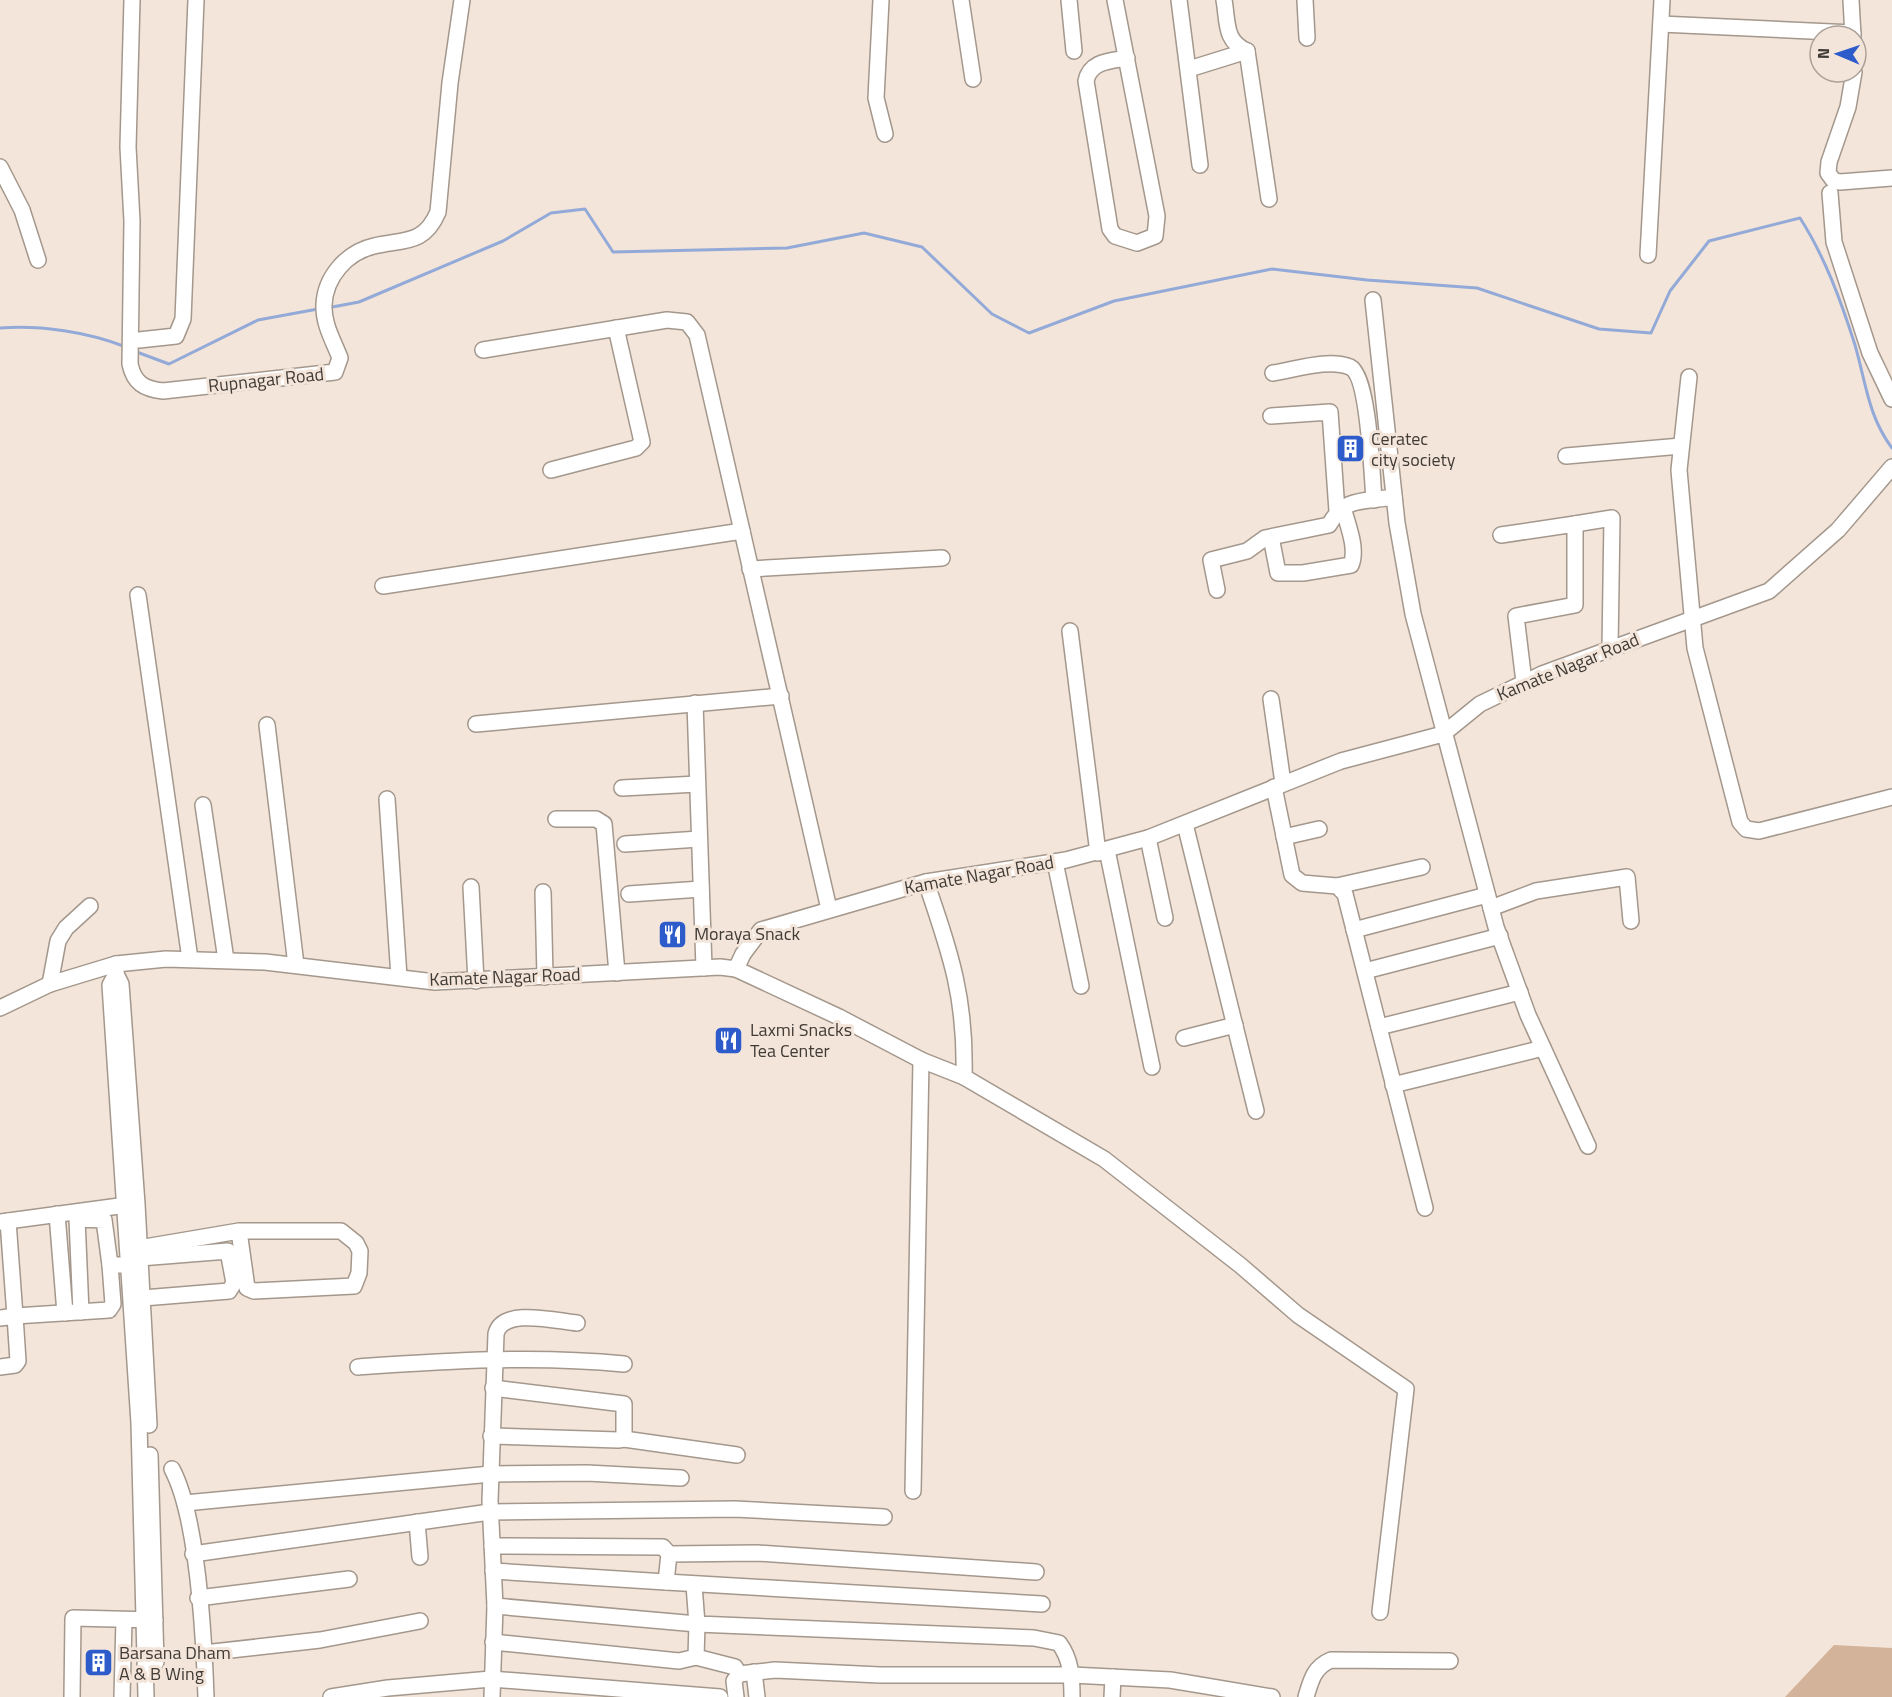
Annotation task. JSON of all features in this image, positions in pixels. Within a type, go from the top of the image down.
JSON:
[{"type":"street","name":"Rupnagar Road","points":[[132,0],[128,147],[132,221],[132,376],[150,390],[335,372],[340,358],[327,325],[325,310],[336,271],[352,255],[372,247],[412,240],[424,234],[433,224],[438,212],[450,82],[462,0]]},
{"type":"street","points":[[133,346],[176,336],[183,319],[187,293],[187,177],[196,0]]},
{"type":"street","points":[[881,0],[876,98],[885,134]]},
{"type":"street","points":[[961,0],[973,79]]},
{"type":"street","points":[[1070,0],[1074,51]]},
{"type":"street","points":[[1115,0],[1157,216],[1155,236],[1137,243],[1115,236],[1110,229],[1086,81],[1090,68],[1126,58]]},
{"type":"street","points":[[1179,0],[1200,165]]},
{"type":"street","points":[[1224,0],[1230,37],[1233,43],[1247,51]]},
{"type":"street","points":[[1305,0],[1307,38]]},
{"type":"street","points":[[1647,255],[1662,0]]},
{"type":"street","points":[[1851,0],[1852,24]]},
{"type":"street","points":[[1661,24],[1808,32]]},
{"type":"street","points":[[1189,69],[1247,51]]},
{"type":"street","points":[[1247,51],[1269,199]]},
{"type":"street","points":[[1853,84],[1851,97],[1829,162],[1828,173],[1834,181],[1840,182],[1892,178]]},
{"type":"street","points":[[0,166],[22,210],[38,260]]},
{"type":"street","points":[[1830,193],[1834,242],[1870,353],[1892,399]]},
{"type":"street","points":[[1373,300],[1394,497],[1413,614],[1443,734],[1500,936],[1543,1048],[1588,1146]]},
{"type":"street","points":[[483,350],[678,320],[687,322],[694,328],[829,909]]},
{"type":"street","points":[[551,470],[636,448],[642,442],[616,328]]},
{"type":"street","points":[[1273,373],[1332,365],[1350,367],[1358,374],[1365,400],[1374,500]]},
{"type":"street","points":[[1689,377],[1681,446],[1681,510],[1691,619],[1695,648],[1740,822],[1746,829],[1759,831],[1892,797]]},
{"type":"street","points":[[1271,416],[1330,412],[1340,509],[1352,544],[1354,558],[1351,565],[1304,573],[1278,573],[1271,537]]},
{"type":"street","points":[[1566,456],[1681,446]]},
{"type":"street","name":"Kamate Nagar Road","points":[[0,1008],[50,984],[166,959],[296,965],[435,982],[704,968],[736,969],[743,954],[761,930],[926,882],[1055,862],[1148,838],[1341,761],[1443,734],[1480,704],[1524,682],[1610,648],[1769,591],[1838,530],[1892,467]]},
{"type":"street","points":[[1217,590],[1212,560],[1247,551],[1271,537],[1329,525],[1340,509],[1348,503],[1394,497]]},
{"type":"street","points":[[1501,535],[1611,518],[1610,648]]},
{"type":"street","points":[[1524,682],[1516,616],[1575,605],[1575,524]]},
{"type":"street","points":[[383,586],[742,531]]},
{"type":"street","points":[[750,569],[942,558]]},
{"type":"street","points":[[138,595],[190,959]]},
{"type":"street","points":[[1070,631],[1102,851],[1152,1067]]},
{"type":"street","points":[[476,724],[781,696]]},
{"type":"street","points":[[1271,699],[1284,837],[1295,878],[1302,884],[1337,886],[1422,867]]},
{"type":"street","points":[[694,703],[704,968]]},
{"type":"street","points":[[267,725],[296,965]]},
{"type":"street","points":[[622,788],[697,784]]},
{"type":"street","points":[[387,799],[399,977]]},
{"type":"street","points":[[202,805],[226,960]]},
{"type":"street","points":[[556,819],[596,819],[604,824],[617,974]]},
{"type":"street","points":[[1185,824],[1256,1111]]},
{"type":"street","points":[[1284,837],[1319,829]]},
{"type":"street","points":[[1148,838],[1165,918]]},
{"type":"street","points":[[625,844],[699,839]]},
{"type":"street","points":[[1055,862],[1081,986]]},
{"type":"street","points":[[1354,930],[1536,891],[1627,877],[1631,921]]},
{"type":"street","points":[[926,882],[944,931],[962,1004],[965,1032],[964,1077]]},
{"type":"street","points":[[1337,886],[1345,894],[1425,1208]]},
{"type":"street","points":[[471,887],[476,981]]},
{"type":"street","points":[[629,894],[701,890]]},
{"type":"street","points":[[543,892],[545,977]]},
{"type":"street","points":[[50,984],[58,941],[66,928],[90,906]]},
{"type":"street","points":[[1365,971],[1500,936]]},
{"type":"street","points":[[116,969],[121,984],[123,1095],[136,1257],[156,1697]]},
{"type":"street","points":[[736,969],[819,1007],[921,1060],[964,1077],[1104,1159],[1240,1265],[1298,1315],[1406,1389],[1380,1612]]},
{"type":"street","points":[[1379,1027],[1520,992]]},
{"type":"street","points":[[1184,1038],[1235,1025]]},
{"type":"street","points":[[1393,1085],[1543,1048]]},
{"type":"street","points":[[913,1491],[921,1060]]},
{"type":"street","points":[[0,1367],[15,1365],[18,1361],[7,1317],[4,1222],[131,1204]]},
{"type":"street","points":[[57,1215],[65,1313]]},
{"type":"street","points":[[7,1317],[81,1312],[112,1308],[110,1265],[104,1220],[77,1219],[81,1312]]},
{"type":"street","points":[[110,1265],[239,1231],[341,1231],[356,1243],[360,1251],[359,1273],[354,1286],[254,1291],[247,1288],[239,1231]]},
{"type":"street","points":[[136,1257],[228,1251],[234,1283],[229,1291],[143,1298]]},
{"type":"street","points":[[136,1257],[143,1298],[151,1620],[146,1697]]},
{"type":"street","points":[[492,1697],[495,1606],[490,1474],[498,1326],[506,1320],[520,1318],[577,1323]]},
{"type":"street","points":[[358,1367],[495,1358],[567,1358],[624,1364]]},
{"type":"street","points":[[493,1388],[624,1404],[624,1439]]},
{"type":"street","points":[[491,1436],[624,1439],[737,1455]]},
{"type":"street","points":[[172,1469],[184,1503],[193,1554],[204,1653],[203,1695]]},
{"type":"street","points":[[184,1503],[490,1474],[587,1473],[681,1478]]},
{"type":"street","points":[[193,1554],[490,1512],[735,1509],[884,1517]]},
{"type":"street","points":[[417,1522],[420,1557]]},
{"type":"street","points":[[492,1546],[663,1546],[669,1554],[666,1582]]},
{"type":"street","points":[[669,1554],[790,1555],[1036,1572]]},
{"type":"street","points":[[493,1571],[694,1585],[1042,1604]]},
{"type":"street","points":[[198,1598],[349,1579]]},
{"type":"street","points":[[694,1585],[697,1624],[696,1658]]},
{"type":"street","points":[[495,1606],[697,1624],[1041,1639],[1059,1643],[1065,1652],[1072,1675],[1072,1697]]},
{"type":"street","points":[[69,1696],[71,1621],[77,1618],[151,1620]]},
{"type":"street","points":[[122,1697],[124,1620]]},
{"type":"street","points":[[204,1653],[320,1640],[420,1622]]},
{"type":"street","points":[[493,1642],[679,1661],[696,1658],[735,1667],[747,1673],[1072,1675],[1170,1680],[1272,1697]]},
{"type":"street","points":[[1306,1697],[1311,1679],[1320,1664],[1331,1660],[1450,1661]]},
{"type":"street","points":[[736,1697],[734,1681],[747,1673]]},
{"type":"street","points":[[747,1673],[757,1697]]},
{"type":"street","points":[[1112,1697],[1113,1677]]},
{"type":"street","points":[[332,1697],[388,1688],[491,1679],[720,1697]]},
{"type":"shaded area","points":[[1834,1645],[1892,1648],[1892,1697],[1785,1697]]},
{"type":"waterway","points":[[327,308],[359,302],[503,241],[551,213],[585,209],[613,252],[787,248],[864,233],[922,247],[992,314],[1029,333],[1114,301],[1272,269],[1367,280],[1477,288],[1599,329],[1651,333],[1670,291],[1709,241],[1800,218],[1832,280],[1855,345],[1873,411],[1892,448]]},
{"type":"waterway","points":[[134,351],[169,364],[258,320],[318,309]]},
{"type":"waterway","points":[[0,328],[64,331],[96,337],[126,347]]},
{"type":"place","name":"Ceratec city society","points":[[1350,449]]},
{"type":"place","name":"Moraya Snack","points":[[673,934]]},
{"type":"place","name":"Laxmi Snacks Tea Center","points":[[729,1040]]},
{"type":"place","name":"Barsana Dham A & B Wing","points":[[98,1663]]}]
